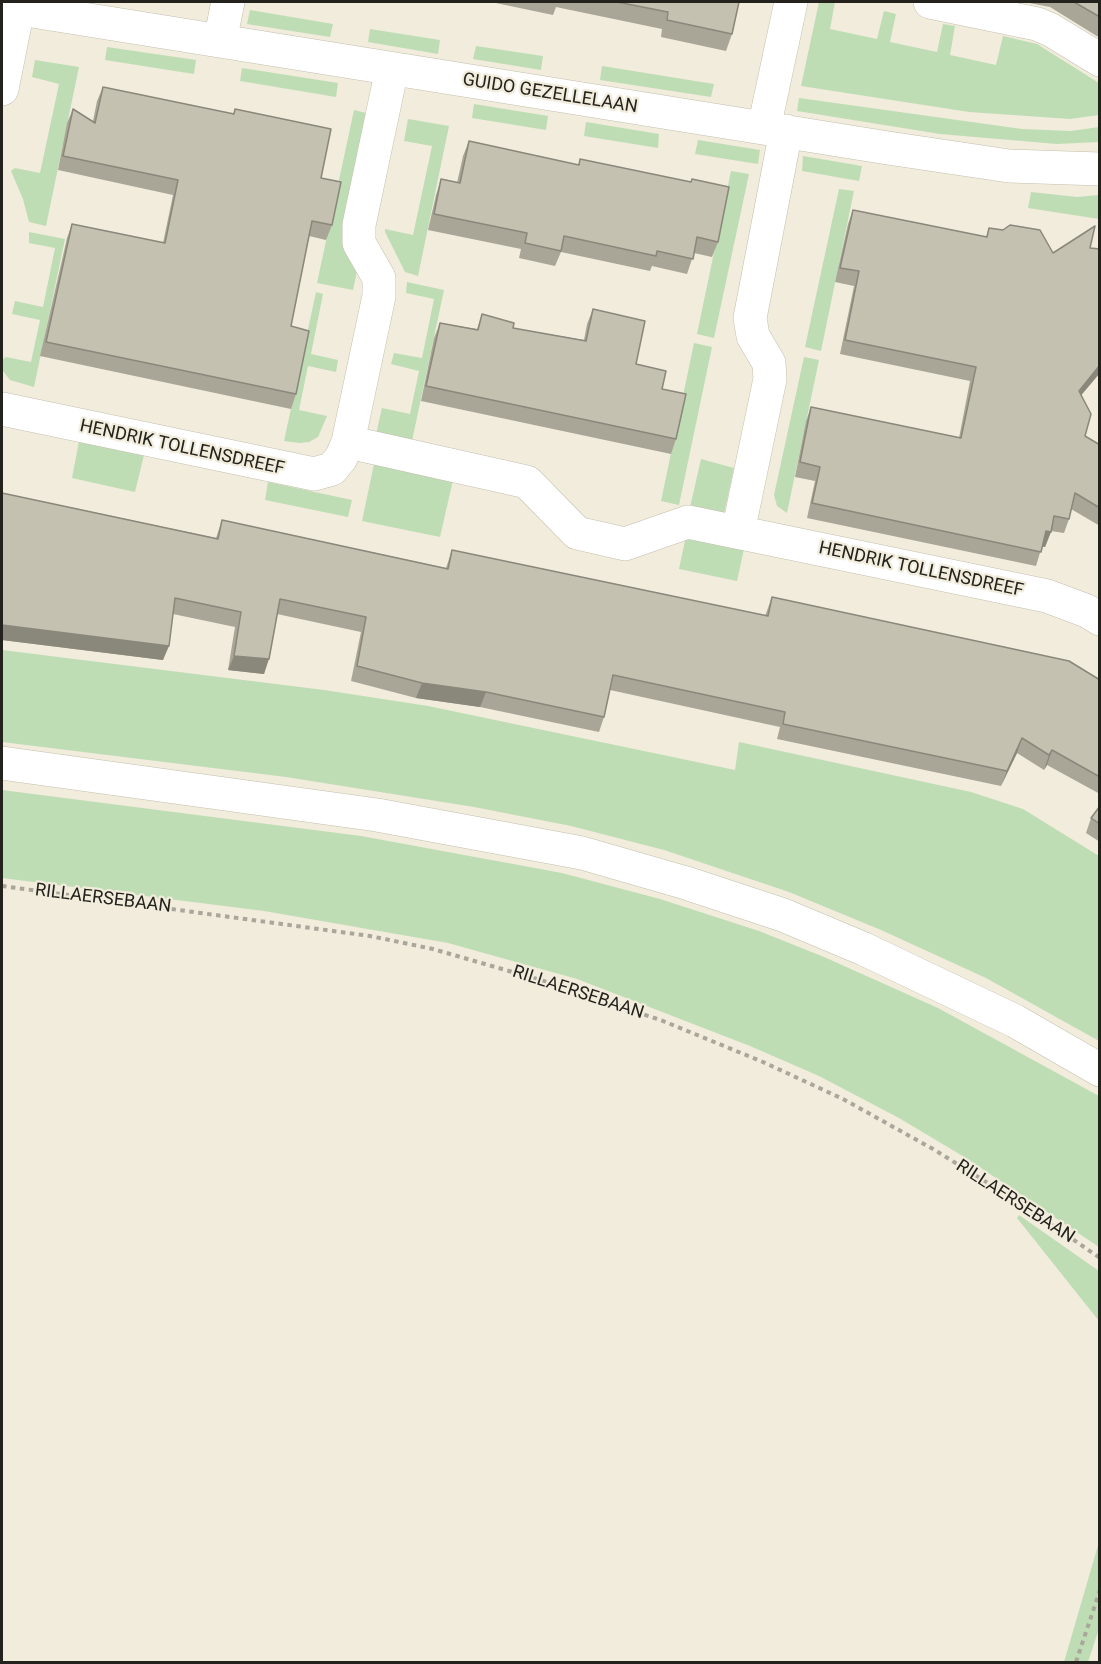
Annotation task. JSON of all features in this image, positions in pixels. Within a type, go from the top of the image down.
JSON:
[{"type":"street","points":[[220,41],[228,2]]},
{"type":"street","points":[[738,532],[770,379],[769,363],[753,336],[750,318],[791,2]]},
{"type":"street","points":[[930,2],[1037,24],[1100,60]]},
{"type":"street","points":[[2,89],[10,8]]},
{"type":"street","name":"GUIDO GEZELLELAAN","points":[[10,8],[1009,165],[1100,169]]},
{"type":"street","name":"HENDRIK TOLLENSDREEF","points":[[2,409],[314,474],[332,469],[341,458],[348,442],[379,296],[379,278],[359,243],[359,225],[392,69]]},
{"type":"street","name":"HENDRIK TOLLENSDREEF","points":[[348,442],[527,482],[577,533],[625,544],[688,522],[1047,596],[1087,611],[1100,619]]},
{"type":"street","points":[[2,763],[377,815],[605,860],[686,883],[783,915],[864,949],[1015,1021],[1100,1070]]},
{"type":"path","name":"RILLAERSEBAAN","points":[[2,886],[370,936],[454,955],[561,986],[752,1057],[843,1100],[933,1149],[1020,1203],[1100,1258]]},
{"type":"path","points":[[1076,1662],[1100,1590]]},
{"type":"green space","points":[[819,2],[835,2],[830,29],[877,39],[884,11],[896,14],[890,42],[937,52],[943,24],[955,26],[950,55],[996,65],[1003,36],[1037,44],[1099,83],[1099,115],[1070,119],[969,112],[801,86]]},
{"type":"green space","points":[[250,10],[333,24],[330,37],[247,24]]},
{"type":"green space","points":[[370,29],[440,40],[438,54],[368,42]]},
{"type":"green space","points":[[476,46],[543,56],[541,70],[473,59]]},
{"type":"green space","points":[[107,47],[196,60],[194,74],[105,60]]},
{"type":"green space","points":[[35,60],[79,67],[46,226],[29,222],[23,199],[11,171],[15,168],[40,173],[59,84],[32,77]]},
{"type":"green space","points":[[602,66],[714,84],[711,97],[600,80]]},
{"type":"green space","points":[[242,68],[338,83],[336,97],[240,81]]},
{"type":"green space","points":[[799,98],[1022,129],[1071,131],[1099,127],[1099,142],[1057,144],[940,134],[797,111]]},
{"type":"green space","points":[[474,104],[548,116],[546,130],[472,118]]},
{"type":"green space","points":[[354,110],[366,113],[342,229],[344,248],[357,271],[353,290],[317,283]]},
{"type":"green space","points":[[408,119],[449,126],[418,276],[405,272],[385,232],[385,229],[413,235],[432,146],[404,141]]},
{"type":"green space","points":[[586,122],[659,134],[658,148],[584,136]]},
{"type":"green space","points":[[698,140],[760,150],[758,164],[695,154]]},
{"type":"green space","points":[[803,156],[862,166],[859,181],[802,171]]},
{"type":"green space","points":[[731,171],[749,174],[714,338],[697,334]]},
{"type":"green space","points":[[839,189],[854,191],[821,351],[805,347]]},
{"type":"green space","points":[[1031,192],[1077,197],[1099,195],[1099,219],[1028,208]]},
{"type":"green space","points":[[29,232],[65,239],[34,387],[10,380],[3,371],[2,360],[6,357],[31,362],[40,320],[12,314],[15,301],[43,307],[55,248],[29,243]]},
{"type":"green space","points":[[407,282],[444,290],[412,441],[376,434],[382,408],[410,414],[419,371],[391,364],[394,353],[422,358],[434,299],[406,293]]},
{"type":"green space","points":[[316,292],[323,294],[311,354],[338,360],[336,372],[308,366],[299,410],[327,416],[318,437],[309,442],[284,441]]},
{"type":"green space","points":[[694,343],[712,347],[679,505],[661,501]]},
{"type":"green space","points":[[804,357],[819,360],[787,513],[777,506],[774,495]]},
{"type":"green space","points":[[79,441],[144,455],[135,492],[72,478]]},
{"type":"green space","points":[[701,459],[734,468],[724,514],[690,507]]},
{"type":"green space","points":[[374,464],[453,480],[440,537],[362,521]]},
{"type":"green space","points":[[268,482],[352,500],[348,517],[265,500]]},
{"type":"green space","points":[[686,536],[744,549],[737,581],[679,569]]},
{"type":"green space","points":[[2,650],[324,690],[428,706],[735,770],[739,742],[971,792],[1023,809],[1099,856],[1099,1041],[986,978],[881,930],[789,892],[664,850],[571,826],[474,807],[286,777],[2,742]]},
{"type":"green space","points":[[2,790],[361,836],[562,873],[660,899],[759,931],[824,957],[938,1008],[1099,1096],[1099,1247],[966,1158],[899,1118],[819,1076],[750,1046],[577,979],[448,943],[264,911],[2,878]]},
{"type":"green space","points":[[1019,1215],[1099,1271],[1099,1321],[1017,1218]]},
{"type":"green space","points":[[1099,1542],[1099,1629],[1088,1662],[1064,1662]]},
{"type":"building","points":[[617,2],[739,2],[732,34],[667,20],[668,12]]},
{"type":"building","points":[[1074,2],[1100,2],[1100,17]]},
{"type":"building","points":[[103,87],[234,114],[235,109],[331,129],[321,178],[341,182],[332,225],[312,221],[291,326],[309,331],[296,394],[46,342],[72,224],[165,243],[178,180],[63,156],[73,109],[95,123]]},
{"type":"building","points":[[469,141],[579,165],[580,159],[691,182],[692,179],[729,187],[718,242],[697,237],[693,259],[657,251],[656,256],[564,236],[561,251],[525,243],[527,233],[434,214],[441,179],[460,183]]},
{"type":"building","points":[[853,210],[987,237],[989,228],[1003,230],[1010,225],[1040,230],[1053,253],[1095,226],[1090,248],[1100,249],[1100,365],[1079,391],[1091,414],[1085,436],[1100,445],[1100,508],[1075,493],[1069,519],[1054,516],[1051,532],[1046,531],[1041,552],[812,503],[820,467],[800,462],[811,407],[961,438],[976,367],[845,340],[859,271],[840,268]]},
{"type":"building","points":[[593,309],[645,321],[636,364],[666,371],[662,389],[686,394],[676,439],[426,386],[440,323],[478,330],[482,314],[514,323],[513,328],[586,341]]},
{"type":"building","points":[[2,493],[218,539],[222,520],[448,569],[452,550],[768,616],[772,597],[1069,661],[1100,680],[1100,777],[1052,750],[1049,755],[1022,738],[1007,771],[783,724],[785,712],[613,675],[604,717],[486,692],[422,683],[357,666],[366,617],[280,599],[269,659],[234,656],[241,612],[175,598],[169,646],[2,625]]},
{"type":"building","points":[[1100,806],[1100,824],[1091,818]]}]
